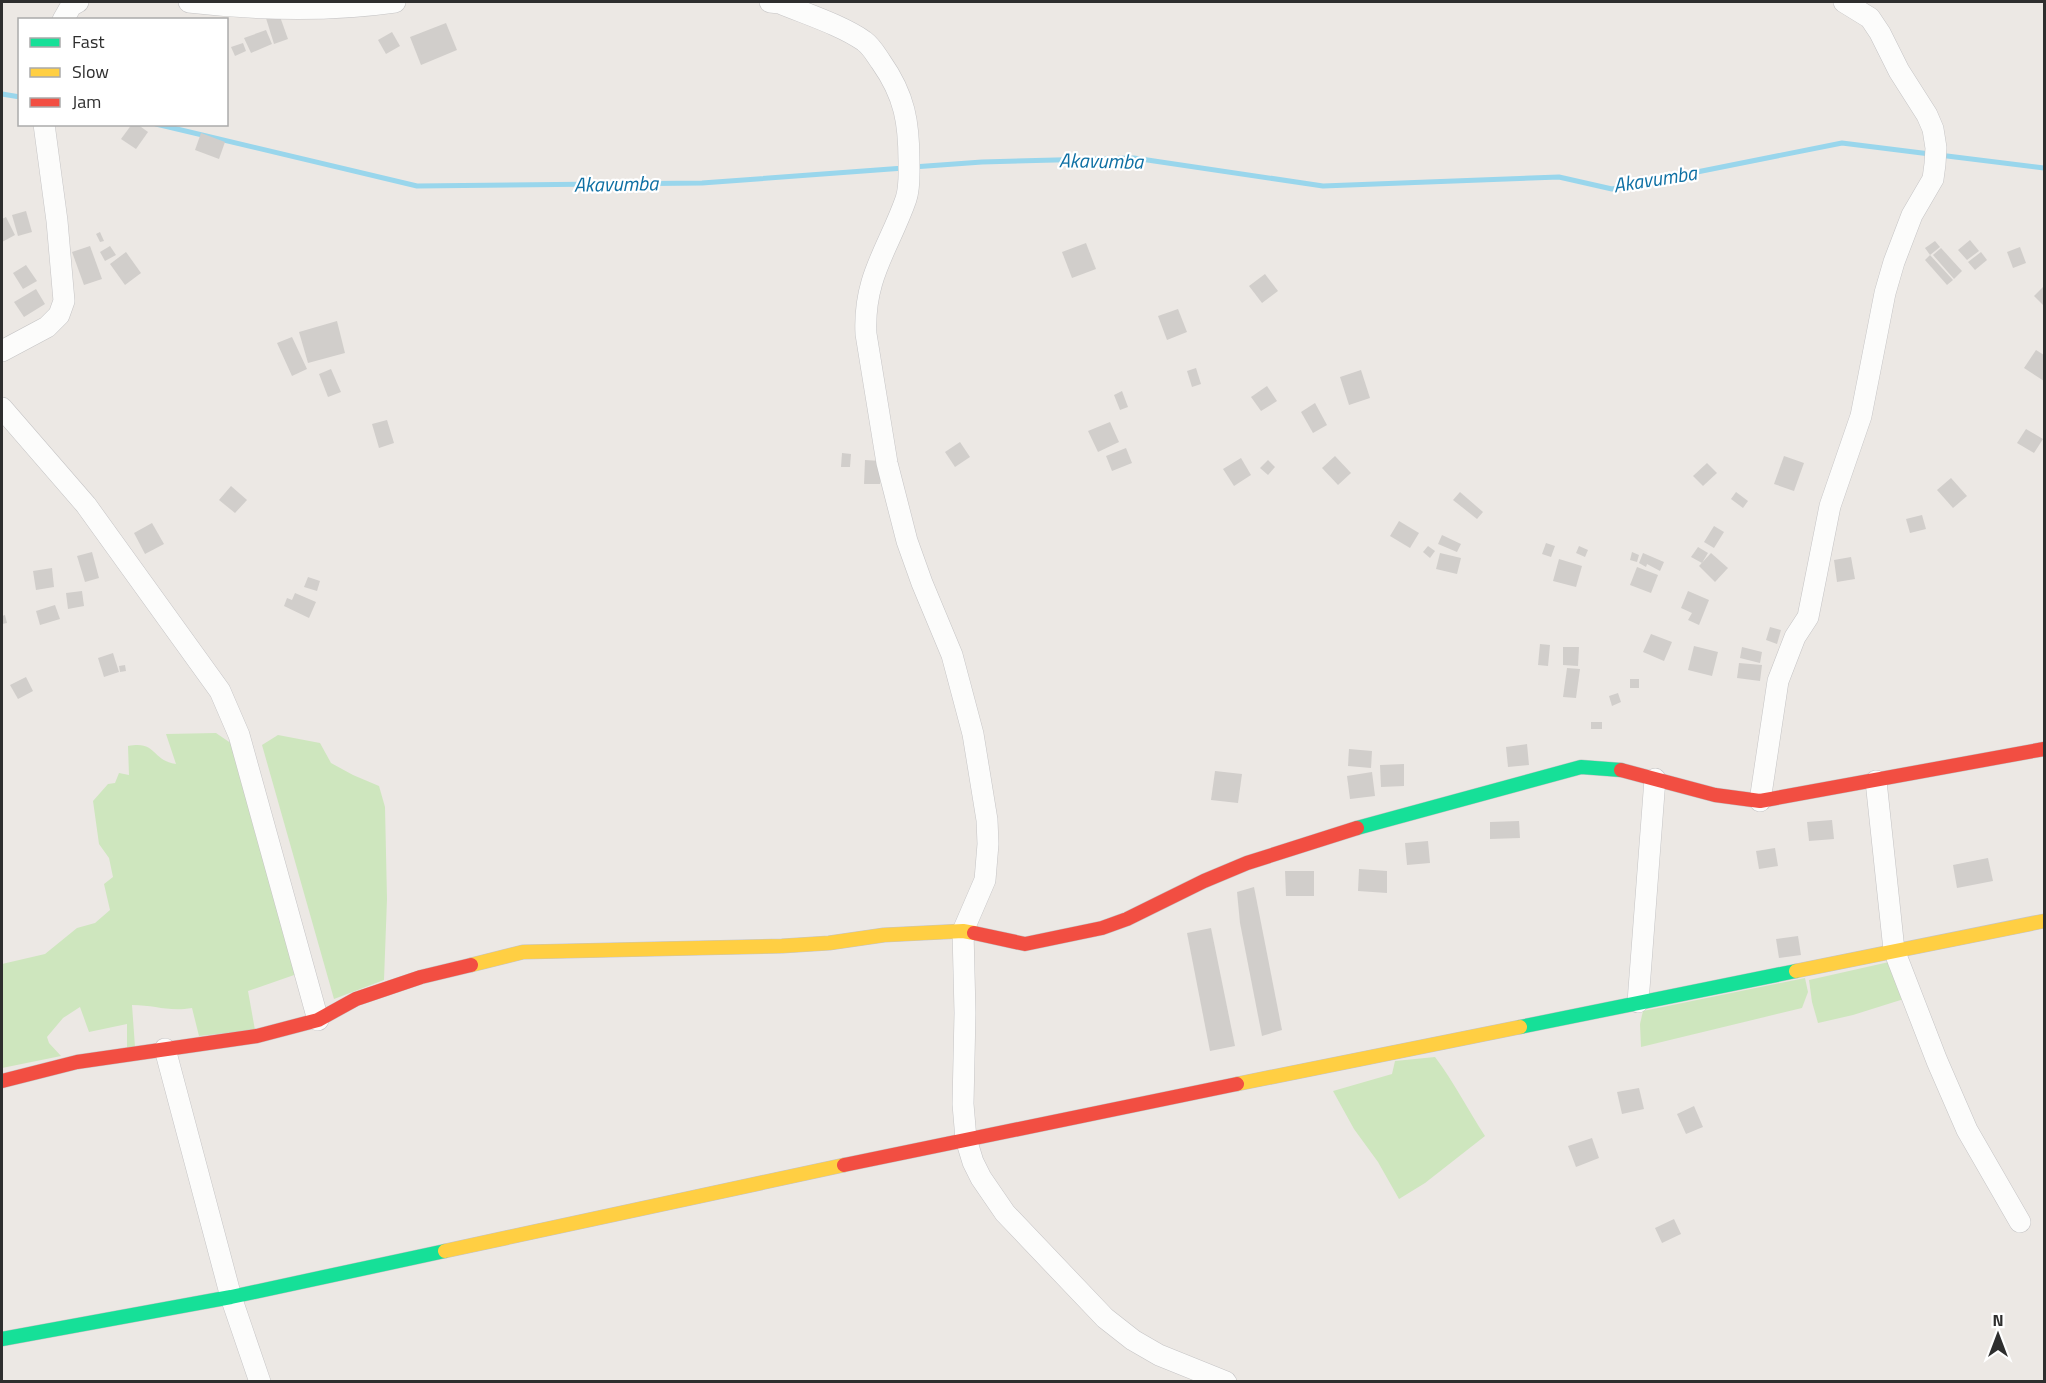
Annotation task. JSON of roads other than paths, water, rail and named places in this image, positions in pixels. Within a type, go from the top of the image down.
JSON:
[{"type":"street","points":[[64,18],[71,6],[78,2]]},
{"type":"street","points":[[189,2],[250,9],[296,10],[395,2]]},
{"type":"street","points":[[782,2],[846,31],[871,48],[893,79],[908,123],[908,193],[867,295],[866,334],[888,463],[907,541],[922,584],[952,655],[973,734],[983,786],[988,844],[985,880],[963,931],[965,1013],[963,1104],[966,1138],[981,1178],[1005,1213],[1105,1318],[1133,1340],[1158,1355],[1226,1382]]},
{"type":"street","points":[[1760,801],[1778,681],[1795,637],[1808,616],[1830,506],[1861,416],[1893,262],[1912,215],[1933,179],[1935,164],[1933,129],[1928,114],[1899,70],[1870,18],[1844,2]]},
{"type":"street","points":[[2,351],[47,327],[59,315],[64,301],[57,221],[44,126]]},
{"type":"street","points":[[2,408],[86,505],[220,691],[239,735],[318,1020]]},
{"type":"street","points":[[2,1081],[77,1062],[257,1036],[318,1020],[356,999],[421,977],[523,952],[782,946],[829,943],[884,935],[963,931],[1025,944],[1102,928],[1127,919],[1204,880],[1247,863],[1390,818],[1581,767],[1622,768],[1728,798],[1760,801],[2044,748]]},
{"type":"street","points":[[1638,1002],[1656,778]]},
{"type":"street","points":[[1876,781],[1894,950],[1936,1060],[1966,1130],[2019,1222]]},
{"type":"street","points":[[2,1339],[231,1297],[966,1138],[2044,921]]},
{"type":"street","points":[[165,1049],[231,1297],[260,1382]]},
{"type":"waterway","name":"Akavumba","points":[[2,94],[18,97]]},
{"type":"waterway","name":"Akavumba","points":[[164,126],[417,186],[702,183],[904,168]]},
{"type":"waterway","name":"Akavumba","points":[[913,167],[982,162],[1134,158],[1323,186],[1559,177],[1612,189],[1842,143],[1930,154]]},
{"type":"waterway","name":"Akavumba","points":[[1939,155],[2044,168]]}]
